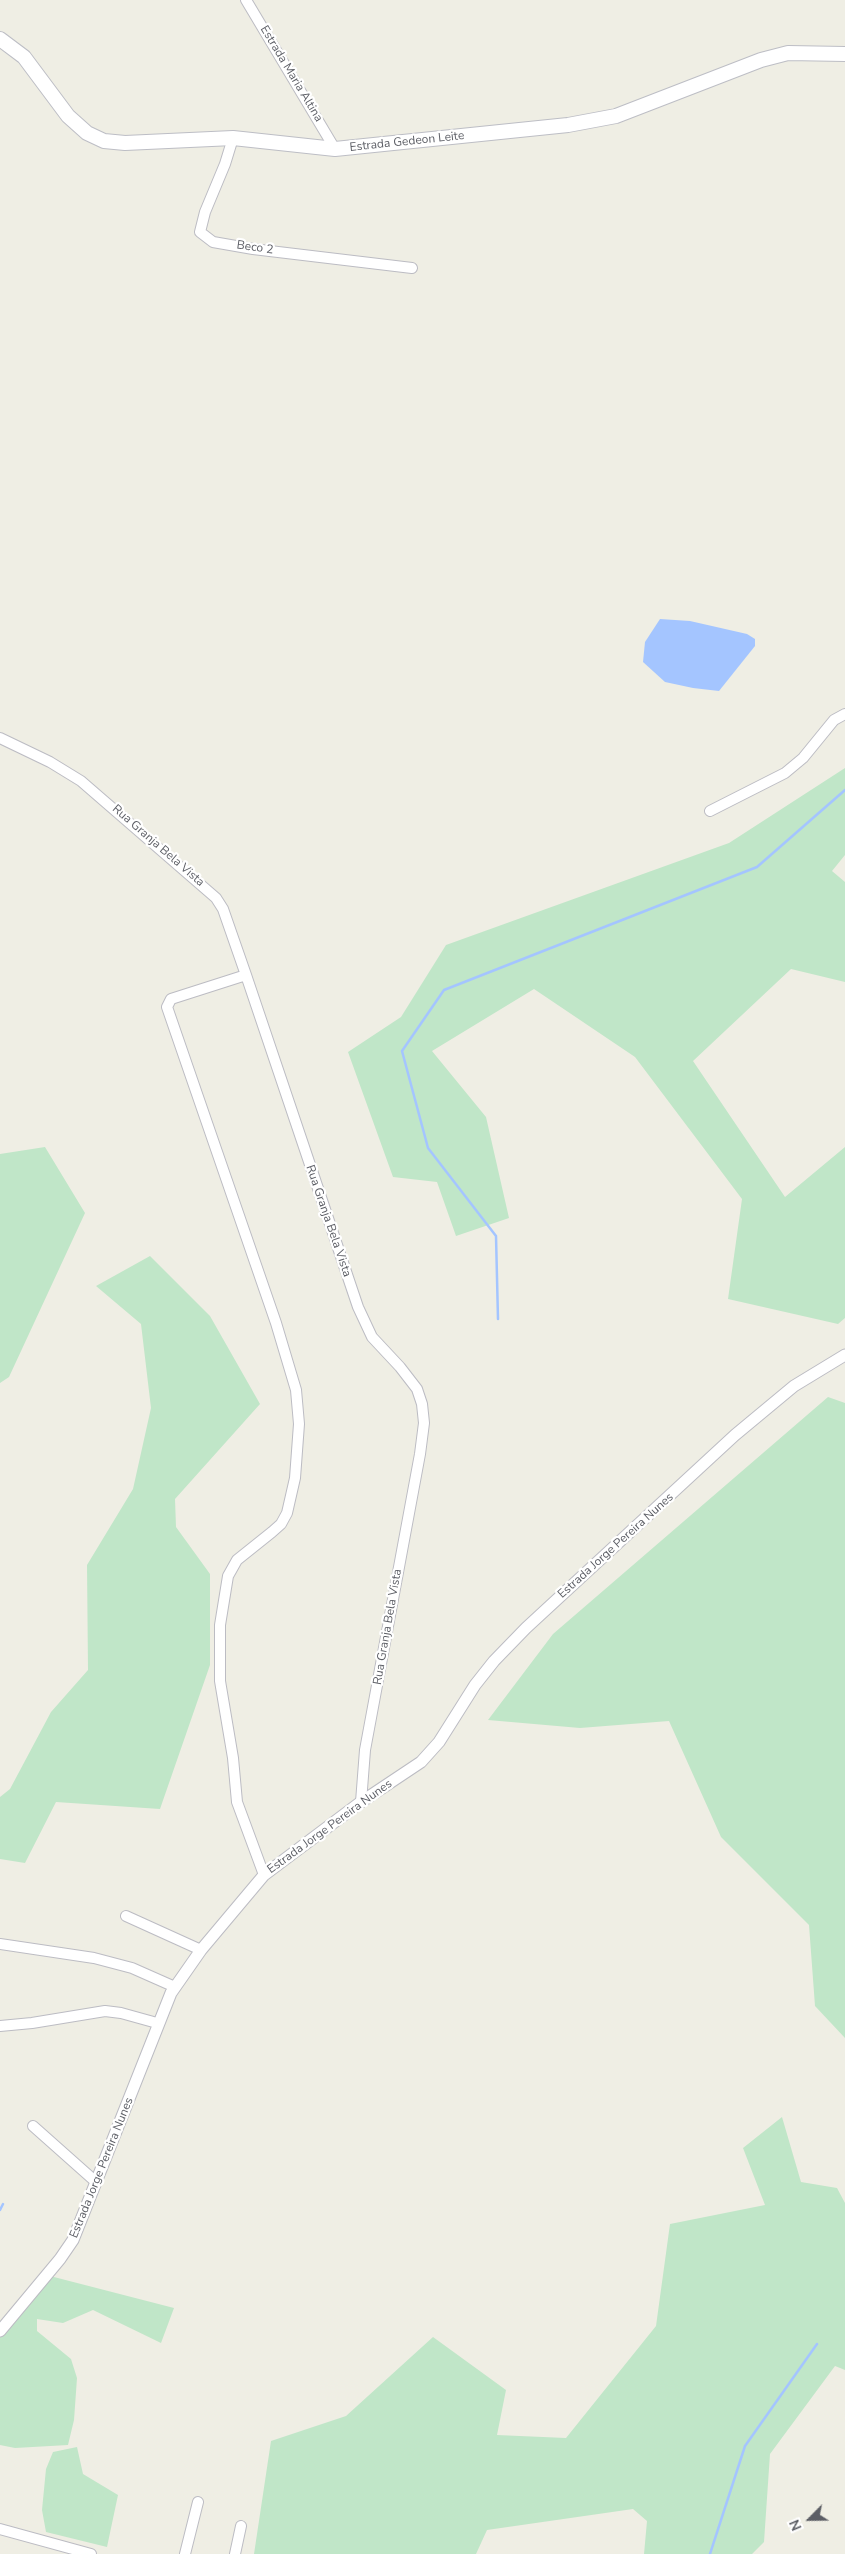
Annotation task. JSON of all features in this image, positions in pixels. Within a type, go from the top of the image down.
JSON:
[{"type":"main road","name":"Estrada Gedeon Leite","points":[[0,39],[24,57],[68,116],[87,133],[104,141],[125,143],[233,138],[335,149],[568,125],[616,116],[761,60],[788,53],[845,54]]},
{"type":"street","name":"Estrada Maria Altina","points":[[246,0],[335,149]]},
{"type":"street","name":"Beco 2","points":[[233,138],[225,164],[205,212],[200,232],[213,242],[253,249],[412,268]]},
{"type":"street","points":[[710,811],[786,773],[802,758],[834,720],[845,714]]},
{"type":"street","name":"Rua Granja Bela Vista","points":[[0,738],[50,762],[81,781],[210,891],[223,909],[358,1307],[372,1337],[400,1367],[417,1389],[422,1404],[424,1422],[420,1454],[365,1750],[361,1802]]},
{"type":"street","points":[[246,975],[171,1000],[167,1006],[273,1313],[296,1390],[298,1424],[297,1461],[287,1513],[281,1524],[237,1560],[228,1576],[220,1625],[220,1681],[233,1758],[237,1802],[264,1875]]},
{"type":"street","name":"Estrada Jorge Pereira Nunes","points":[[0,2331],[60,2259],[73,2240],[131,2098],[157,2024],[176,1987],[202,1950],[264,1875],[361,1802],[421,1762],[439,1742],[475,1686],[494,1661],[526,1628],[735,1435],[794,1386],[845,1355]]},
{"type":"street","points":[[126,1916],[202,1950]]},
{"type":"street","points":[[0,1944],[94,1958],[132,1968],[176,1987]]},
{"type":"street","points":[[0,2026],[32,2023],[105,2011],[121,2012],[157,2024]]},
{"type":"street","points":[[33,2126],[96,2182]]},
{"type":"street","points":[[185,2554],[198,2502]]},
{"type":"street","points":[[235,2554],[241,2526]]},
{"type":"street","points":[[0,2529],[91,2554]]},
{"type":"green space","points":[[845,768],[845,855],[832,871],[845,882],[845,982],[791,969],[693,1061],[785,1197],[845,1147],[845,1318],[838,1324],[728,1299],[742,1199],[635,1057],[534,989],[432,1051],[486,1117],[509,1218],[456,1236],[437,1182],[393,1177],[348,1052],[401,1017],[446,945],[729,843]]},
{"type":"green space","points":[[45,1147],[85,1213],[9,1377],[0,1383],[0,1154]]},
{"type":"green space","points":[[150,1256],[210,1316],[260,1404],[175,1499],[176,1527],[210,1574],[210,1665],[160,1809],[56,1802],[25,1863],[0,1859],[0,1797],[10,1789],[51,1712],[88,1670],[87,1565],[133,1489],[151,1408],[141,1324],[96,1286]]},
{"type":"green space","points":[[828,1397],[845,1403],[845,2038],[815,2006],[809,1925],[721,1837],[669,1721],[580,1728],[488,1720],[553,1634]]},
{"type":"green space","points":[[782,2117],[801,2182],[837,2188],[845,2203],[845,2370],[835,2366],[770,2454],[764,2542],[752,2554],[644,2554],[647,2521],[633,2509],[487,2530],[476,2554],[254,2554],[271,2441],[346,2416],[433,2337],[506,2390],[497,2435],[566,2438],[656,2326],[670,2224],[765,2205],[743,2148]]},
{"type":"green space","points":[[50,2276],[174,2308],[161,2343],[93,2310],[63,2323],[37,2319],[37,2331],[71,2359],[77,2378],[74,2420],[68,2445],[15,2448],[0,2445],[0,2332]]},
{"type":"green space","points":[[77,2447],[83,2474],[118,2495],[107,2547],[46,2532],[42,2510],[46,2469],[53,2452]]},
{"type":"water","points":[[660,619],[690,621],[747,634],[755,639],[755,646],[719,691],[665,682],[643,662],[645,642]]},
{"type":"waterway","points":[[498,1319],[496,1236],[428,1148],[402,1051],[444,990],[757,867],[845,790]]},
{"type":"waterway","points":[[0,2210],[3,2204]]},
{"type":"waterway","points":[[710,2554],[745,2446],[817,2344]]}]
